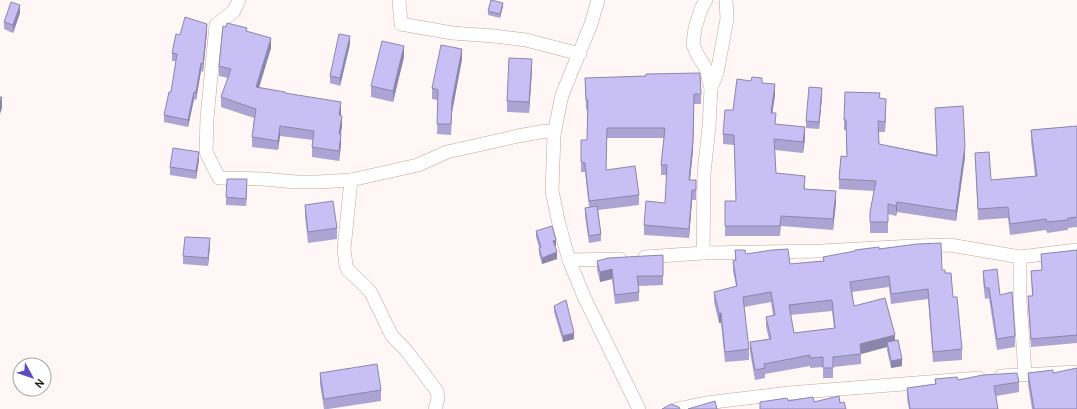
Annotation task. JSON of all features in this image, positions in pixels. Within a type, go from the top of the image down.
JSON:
[{"type":"street","points":[[239,0],[234,11],[216,25],[207,118],[206,152],[219,178],[263,179],[296,182],[351,180],[418,165],[447,152],[545,131],[554,134]]},
{"type":"street","points":[[399,0],[400,24],[452,33],[526,40],[580,54]]},
{"type":"street","points":[[598,0],[580,54],[562,95],[554,134],[552,191],[559,224],[570,260],[585,299],[639,409]]},
{"type":"street","points":[[703,253],[704,173],[709,127],[711,88],[706,69],[693,44],[695,28],[701,9],[706,0]]},
{"type":"street","points":[[711,88],[717,73],[727,19],[726,0]]},
{"type":"street","points":[[351,180],[344,249],[346,265],[371,293],[392,336],[405,349],[437,391],[438,398],[435,409]]},
{"type":"street","points":[[570,260],[626,259],[703,253],[821,251],[950,245],[1020,257],[1077,250]]},
{"type":"street","points":[[1020,257],[1020,300],[1025,374]]},
{"type":"street","points":[[677,409],[706,403],[788,393],[1025,374],[1077,372]]},
{"type":"building","points":[[491,0],[503,3],[500,14],[488,11]]},
{"type":"building","points":[[11,2],[20,5],[13,25],[4,22]]},
{"type":"building","points":[[185,17],[207,24],[203,64],[201,63],[196,92],[194,92],[188,120],[164,115],[169,92],[171,92],[177,54],[172,53],[176,34],[180,35]]},
{"type":"building","points":[[227,23],[247,28],[246,31],[271,38],[256,87],[341,102],[339,115],[342,116],[339,134],[341,134],[339,151],[312,147],[314,131],[280,126],[278,141],[252,137],[256,109],[221,97],[231,69],[219,66],[223,26],[226,27]]},
{"type":"building","points":[[339,34],[350,36],[340,78],[330,76]]},
{"type":"building","points":[[382,41],[404,46],[393,91],[371,86]]},
{"type":"building","points":[[441,45],[462,49],[452,101],[451,124],[437,124],[438,90],[432,88]]},
{"type":"building","points":[[509,58],[532,59],[529,102],[507,101]]},
{"type":"building","points":[[700,73],[701,94],[694,94],[693,140],[689,180],[696,180],[696,190],[692,190],[689,229],[644,225],[646,201],[665,203],[667,165],[661,165],[665,128],[607,128],[606,170],[635,166],[639,195],[589,201],[585,163],[581,162],[581,140],[587,140],[588,100],[586,100],[585,78],[646,76],[646,74]]},
{"type":"building","points":[[752,77],[762,78],[762,83],[775,84],[771,113],[776,113],[775,124],[805,127],[803,142],[774,139],[776,173],[805,176],[804,189],[836,191],[833,219],[781,216],[780,226],[725,226],[725,201],[736,201],[734,135],[723,134],[725,110],[733,110],[737,79],[751,81]]},
{"type":"building","points":[[809,87],[822,88],[819,122],[806,121]]},
{"type":"building","points":[[845,92],[880,93],[879,98],[886,99],[885,122],[878,121],[879,144],[937,156],[935,108],[963,106],[965,146],[956,211],[897,202],[896,206],[888,204],[888,222],[870,222],[870,212],[876,181],[839,179],[841,156],[847,157],[846,120],[844,120]]},
{"type":"building","points":[[1077,126],[1077,217],[1068,218],[1068,220],[1047,222],[1046,219],[1010,224],[1008,207],[978,209],[975,153],[989,152],[991,180],[1037,176],[1031,130]]},
{"type":"building","points":[[173,148],[199,152],[196,171],[170,167]]},
{"type":"building","points":[[227,179],[247,179],[246,199],[226,197]]},
{"type":"building","points":[[333,201],[337,228],[308,232],[305,205]]},
{"type":"building","points":[[597,206],[601,234],[589,236],[585,208]]},
{"type":"building","points":[[552,226],[556,240],[553,241],[557,252],[542,258],[539,248],[541,247],[536,231]]},
{"type":"building","points":[[185,237],[210,238],[208,258],[183,256]]},
{"type":"building","points":[[941,243],[942,270],[945,270],[945,273],[951,273],[953,297],[957,297],[962,349],[933,352],[928,289],[891,294],[889,276],[850,282],[854,306],[885,298],[895,335],[860,344],[861,354],[833,357],[833,368],[823,368],[823,357],[810,358],[810,355],[764,364],[765,368],[755,370],[750,342],[771,339],[766,317],[775,315],[771,292],[743,297],[749,349],[725,352],[721,313],[719,313],[714,292],[737,286],[733,261],[736,260],[735,250],[745,250],[746,254],[788,249],[790,264],[824,261],[823,257],[855,250],[879,247],[879,249],[917,244]],"holes":[[[832,300],[835,328],[794,333],[789,305]]]},
{"type":"building","points":[[1077,250],[1077,335],[1031,339],[1028,296],[1033,296],[1031,271],[1042,270],[1041,254]]},
{"type":"building","points":[[663,255],[663,276],[637,276],[639,292],[615,295],[612,269],[600,272],[597,261],[608,258]]},
{"type":"building","points":[[997,269],[1000,295],[1012,292],[1015,336],[997,339],[989,288],[985,288],[983,271]]},
{"type":"building","points":[[566,300],[574,333],[563,336],[554,306]]},
{"type":"building","points":[[898,340],[902,359],[891,361],[887,342]]},
{"type":"building","points":[[377,364],[381,390],[324,399],[320,373]]},
{"type":"building","points":[[1077,368],[1077,409],[1034,409],[1028,373],[1053,370],[1053,373]]},
{"type":"building","points":[[1017,373],[1019,382],[994,386],[998,409],[910,409],[907,388],[936,384],[935,379],[957,377],[958,380],[983,375]]},
{"type":"building","points":[[839,396],[840,403],[844,402],[846,409],[760,409],[760,402],[787,398],[788,401],[813,397],[814,402]]},
{"type":"building","points":[[715,401],[717,409],[688,409]]},
{"type":"building","points":[[671,404],[679,407],[680,409],[662,409]]}]
